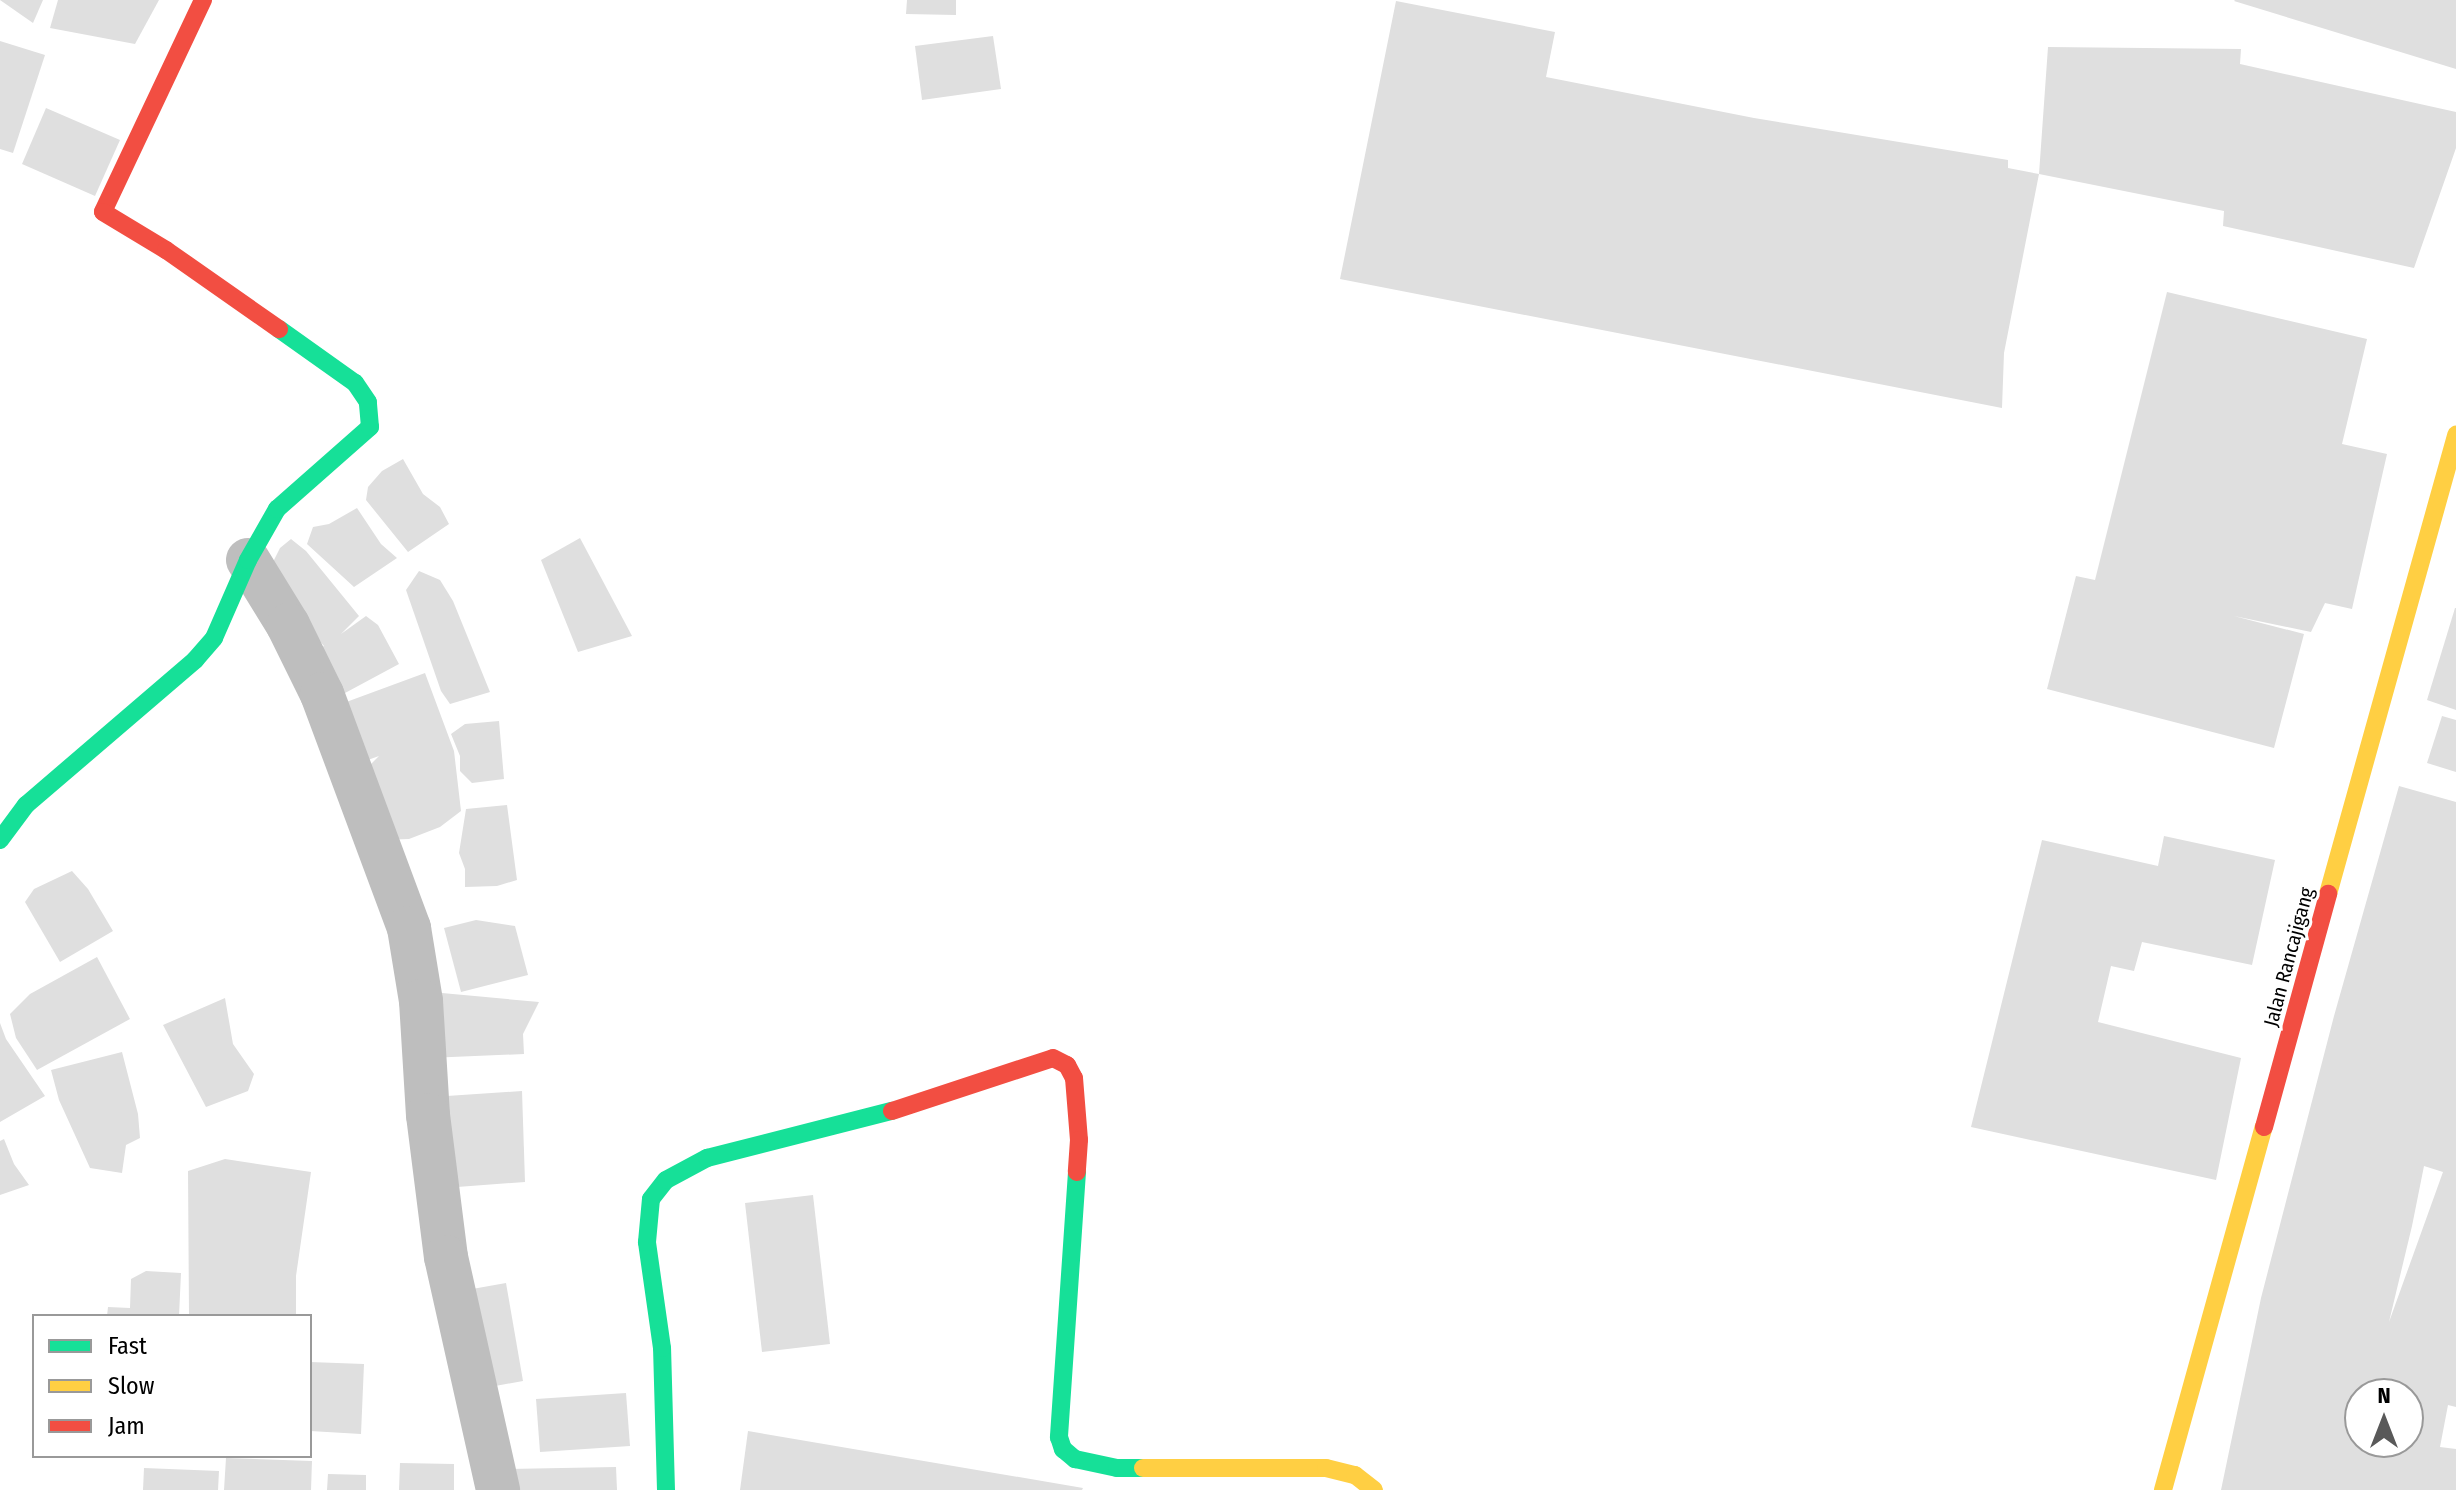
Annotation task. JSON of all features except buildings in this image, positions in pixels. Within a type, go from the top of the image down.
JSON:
[{"type":"street","points":[[0,840],[26,805],[195,660],[214,638],[248,560],[277,509],[366,433],[371,421],[368,402],[355,383],[166,250],[103,212],[203,0]]},
{"type":"street","name":"Jalan Rancajigang","points":[[2163,1490],[2456,435]]},
{"type":"street","points":[[248,560],[288,625],[322,694],[409,928],[421,1001],[428,1115],[446,1257],[498,1490]]},
{"type":"street","points":[[666,1490],[662,1348],[647,1242],[651,1199],[666,1180],[707,1158],[896,1110],[1053,1058],[1067,1065],[1074,1078],[1079,1140],[1059,1437],[1063,1449],[1075,1459],[1117,1468],[1326,1468],[1355,1475],[1374,1490]]},
{"type":"traffic: fast","points":[[0,840],[26,805],[195,660],[214,638],[248,560],[277,509],[370,427],[368,402],[355,383],[279,329]]},
{"type":"traffic: fast","points":[[666,1490],[662,1348],[647,1242],[651,1199],[666,1180],[707,1158],[892,1111]]},
{"type":"traffic: fast","points":[[1077,1172],[1059,1437],[1063,1449],[1075,1459],[1117,1468],[1143,1468]]},
{"type":"traffic: slow","points":[[2328,894],[2456,435]]},
{"type":"traffic: slow","points":[[2163,1490],[2264,1127]]},
{"type":"traffic: slow","points":[[1143,1468],[1326,1468],[1355,1475],[1374,1490]]},
{"type":"traffic: jam","points":[[203,0],[103,212],[166,250],[279,329]]},
{"type":"traffic: jam","points":[[2264,1127],[2328,894]]},
{"type":"traffic: jam","points":[[892,1111],[1053,1058],[1067,1065],[1074,1078],[1079,1140],[1077,1172]]}]
